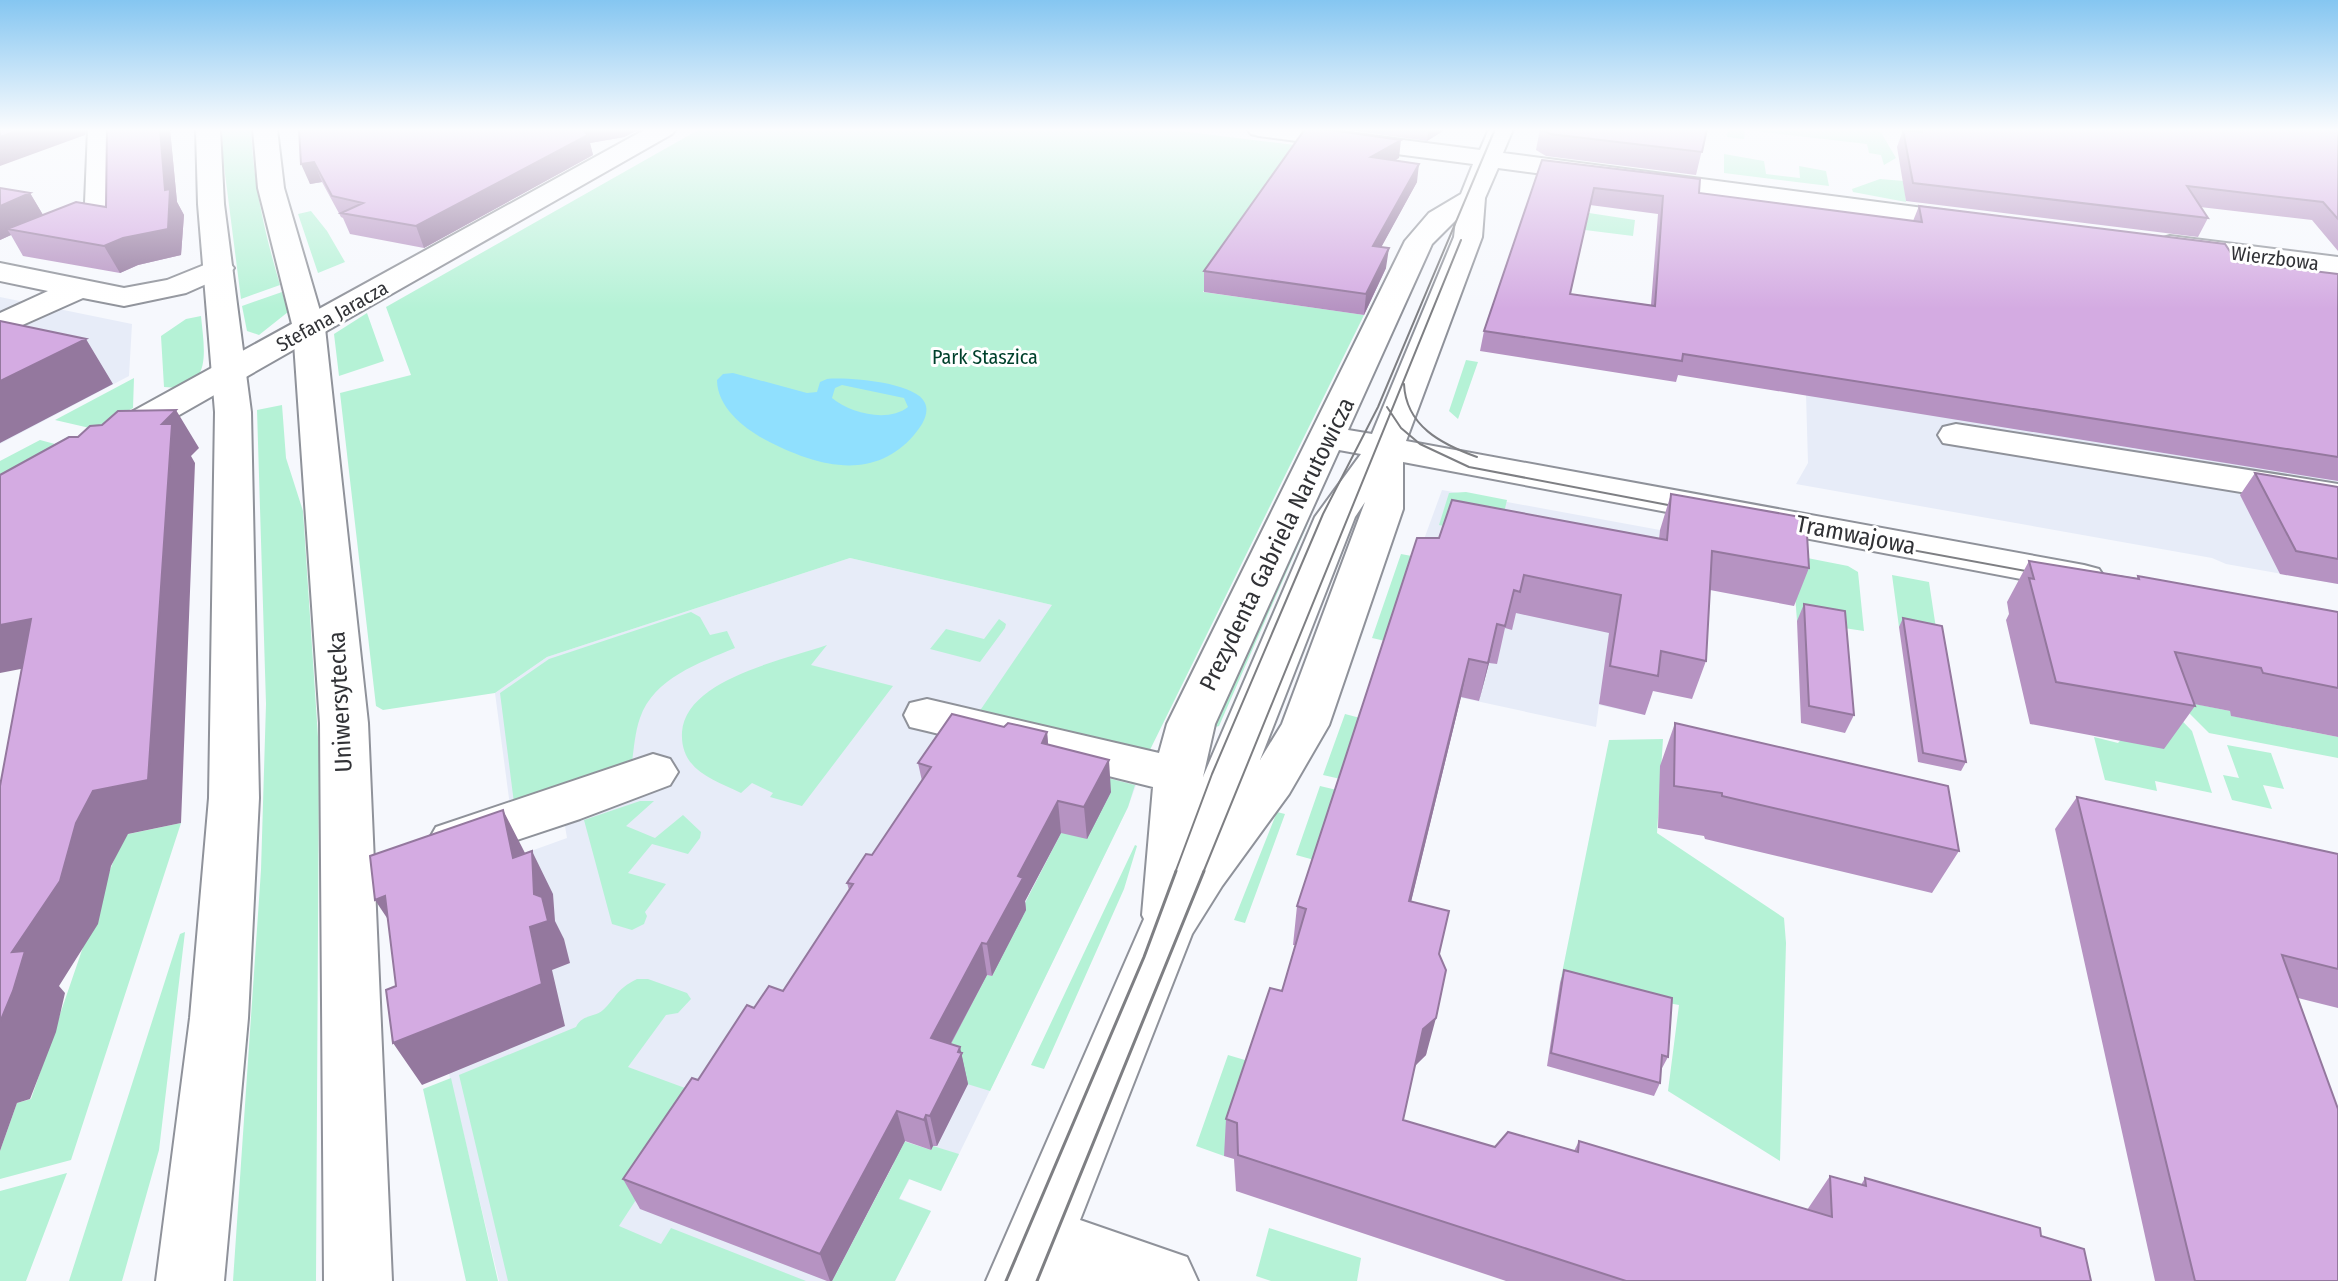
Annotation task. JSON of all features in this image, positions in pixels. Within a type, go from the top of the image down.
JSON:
[{"type":"street","points":[[0,253],[80,219],[98,206],[98,189]]},
{"type":"street","points":[[190,1281],[219,1018],[234,798],[235,579],[231,371],[211,189]]},
{"type":"street","name":"Uniwersytecka","points":[[271,189],[309,328],[344,723],[381,867],[358,1281]]},
{"type":"street","name":"Stefana Jaracza","points":[[77,457],[557,189]]},
{"type":"street","name":"Prezydenta Gabriela Narutowicza","points":[[1030,1260],[1168,926],[1211,860],[1272,781],[1305,725],[1384,509],[1385,447],[1468,237],[1476,189]]},
{"type":"street","points":[[1720,189],[2002,225]]},
{"type":"street","name":"Prezydenta Gabriela Narutowicza","points":[[1168,926],[1175,872],[1177,775],[1191,724],[1423,234],[1439,219],[1472,198]]},
{"type":"street","name":"Wierzbowa","points":[[2147,243],[2338,266]]},
{"type":"street","points":[[0,272],[124,297],[175,287],[219,268]]},
{"type":"street","points":[[0,325],[79,288]]},
{"type":"street","points":[[1956,435],[2338,496]]},
{"type":"street","name":"Tramwajowa","points":[[1327,437],[2114,583]]},
{"type":"street","points":[[927,715],[1177,775]]},
{"type":"street","points":[[381,867],[653,772]]},
{"type":"street","points":[[1030,1260],[1163,1281]]},
{"type":"shaded area","points":[[2019,234],[2322,271],[2338,293],[2338,584],[2226,564],[2212,558],[1796,484],[1808,463],[1806,394]]},
{"type":"shaded area","points":[[0,297],[132,324],[129,376],[0,444]]},
{"type":"shaded area","points":[[1442,490],[1660,530],[1645,715],[1599,705],[1596,727],[1379,680],[1408,583]]},
{"type":"shaded area","points":[[850,558],[1052,605],[1146,758],[1128,807],[941,1191],[910,1179],[899,1198],[931,1211],[895,1281],[499,1281],[449,1074],[397,899],[567,838],[559,791],[510,806],[495,693],[547,657]]},
{"type":"green space","points":[[227,189],[258,189],[280,285],[241,299]]},
{"type":"green space","name":"Park Staszica","points":[[595,189],[1280,189],[1203,292],[1364,315],[1146,758],[977,715],[1052,605],[850,558],[547,657],[495,693],[383,710],[376,706],[340,393],[411,375],[386,307]]},
{"type":"green space","points":[[1852,189],[1905,189],[1906,202],[1853,192]]},
{"type":"green space","points":[[311,211],[345,262],[318,273],[298,214]]},
{"type":"green space","points":[[1589,213],[1635,220],[1633,236],[1585,230]]},
{"type":"green space","points":[[282,292],[288,312],[259,335],[247,331],[242,306]]},
{"type":"green space","points":[[367,313],[384,361],[339,376],[334,334]]},
{"type":"green space","points":[[201,316],[204,354],[198,375],[191,383],[180,387],[164,387],[161,336],[186,319]]},
{"type":"green space","points":[[1466,360],[1478,362],[1458,419],[1449,411]]},
{"type":"green space","points":[[134,378],[133,408],[94,429],[55,420]]},
{"type":"green space","points":[[282,405],[286,458],[303,511],[319,752],[316,1281],[233,1281],[261,870],[266,704],[257,410]]},
{"type":"green space","points":[[69,436],[77,438],[0,480],[0,461],[40,440],[55,444]]},
{"type":"green space","points":[[1466,492],[1507,500],[1498,538],[1439,525],[1449,493]]},
{"type":"green space","points":[[1297,521],[1308,523],[1219,726],[1212,728]]},
{"type":"green space","points":[[1401,554],[1417,557],[1390,642],[1372,638]]},
{"type":"green space","points":[[1792,555],[1848,566],[1858,572],[1864,631],[1797,621]]},
{"type":"green space","points":[[1892,575],[1929,582],[1937,635],[1899,627]]},
{"type":"green space","points":[[691,612],[700,617],[710,635],[727,631],[735,648],[679,674],[656,692],[640,718],[632,762],[514,803],[500,693],[549,659]]},
{"type":"green space","points":[[999,619],[1006,624],[1005,628],[980,662],[930,649],[946,629],[984,639]]},
{"type":"green space","points":[[827,645],[811,665],[893,686],[802,806],[770,797],[773,793],[752,783],[741,793],[709,778],[692,764],[686,756],[682,732],[688,714],[700,698],[740,674]]},
{"type":"green space","points":[[2159,697],[2192,731],[2212,793],[2155,781],[2157,791],[2105,780],[2094,737],[2118,743]]},
{"type":"green space","points":[[2176,700],[2230,711],[2232,716],[2338,737],[2338,758],[2209,733]]},
{"type":"green space","points":[[1345,714],[1364,719],[1345,780],[1323,775]]},
{"type":"green space","points":[[1663,739],[1657,833],[1784,918],[1786,943],[1780,1161],[1668,1091],[1679,1005],[1560,983],[1609,740]]},
{"type":"green space","points":[[2227,745],[2271,753],[2284,789],[2263,785],[2272,809],[2232,800],[2223,775],[2239,778]]},
{"type":"green space","points":[[1059,766],[1135,785],[1128,807],[990,1091],[964,1083],[937,1069],[987,975],[992,976],[1061,833]]},
{"type":"green space","points":[[1320,786],[1341,791],[1318,861],[1296,855]]},
{"type":"green space","points":[[640,801],[654,801],[626,826],[655,838],[683,815],[701,832],[688,854],[652,844],[628,873],[666,884],[645,912],[644,924],[632,930],[612,924],[584,820]]},
{"type":"green space","points":[[1277,812],[1285,814],[1245,923],[1234,920]]},
{"type":"green space","points":[[181,823],[71,1160],[0,1179],[0,1151],[17,1103],[31,1099],[124,835]]},
{"type":"green space","points":[[1135,845],[1124,889],[1044,1069],[1031,1065]]},
{"type":"green space","points":[[185,932],[159,1150],[122,1281],[69,1281],[180,934]]},
{"type":"green space","points":[[637,979],[648,979],[687,993],[691,999],[678,1013],[666,1015],[628,1067],[704,1095],[619,1226],[661,1244],[671,1228],[806,1281],[508,1281],[459,1075],[576,1027],[581,1020],[603,1010],[620,990]]},
{"type":"green space","points":[[1228,1055],[1255,1063],[1224,1156],[1196,1146]]},
{"type":"green space","points":[[451,1078],[498,1281],[466,1281],[423,1089]]},
{"type":"green space","points":[[900,1140],[931,1150],[933,1146],[959,1154],[941,1191],[909,1179],[899,1199],[931,1211],[895,1281],[832,1281],[893,1165]]},
{"type":"green space","points":[[67,1173],[26,1281],[0,1281],[0,1191]]},
{"type":"green space","points":[[1269,1228],[1361,1258],[1357,1281],[1271,1281],[1256,1276]]},
{"type":"water","points":[[733,373],[807,393],[817,392],[820,382],[827,379],[880,382],[919,396],[925,403],[926,416],[914,435],[898,450],[880,460],[861,465],[822,462],[783,448],[739,422],[726,407],[718,390],[717,380],[723,374]],"holes":[[[842,385],[904,398],[908,407],[900,412],[880,415],[859,412],[832,398],[835,388]]]},
{"type":"building","points":[[0,189],[30,193],[0,206]]},
{"type":"building","points":[[106,189],[170,189],[168,229],[123,238],[104,246],[7,229],[76,202],[106,207]]},
{"type":"building","points":[[328,189],[486,189],[416,226],[341,213],[363,203],[332,196]]},
{"type":"building","points":[[1262,189],[1405,189],[1373,246],[1389,248],[1366,294],[1204,271]]},
{"type":"building","points":[[1532,189],[1594,189],[1570,294],[1655,306],[1663,196],[1601,189],[1699,189],[1699,193],[1922,222],[1919,206],[2225,244],[2237,262],[2338,274],[2338,457],[1683,354],[1682,361],[1484,331]]},
{"type":"building","points":[[1962,189],[2189,189],[2208,218]]},
{"type":"building","points":[[2211,189],[2338,189],[2338,219],[2323,202]]},
{"type":"building","points":[[0,321],[86,339],[0,381]]},
{"type":"building","points":[[176,410],[162,424],[172,424],[148,780],[93,791],[76,823],[60,881],[12,952],[25,951],[0,1022],[0,786],[31,619],[0,625],[0,475],[69,437],[78,437],[90,426],[102,425],[118,411]]},
{"type":"building","points":[[2255,473],[2338,487],[2338,559],[2296,551]]},
{"type":"building","points":[[1671,494],[1806,518],[1809,568],[1712,551],[1706,661],[1661,651],[1658,676],[1610,666],[1621,595],[1524,575],[1520,592],[1514,590],[1505,626],[1497,624],[1488,663],[1469,659],[1409,901],[1449,911],[1439,954],[1446,970],[1436,1018],[1423,1029],[1403,1120],[1495,1147],[1508,1132],[1578,1152],[1579,1141],[1832,1217],[1830,1176],[1866,1186],[1865,1178],[2040,1228],[2041,1236],[2084,1249],[2091,1281],[1626,1281],[1238,1155],[1237,1123],[1226,1119],[1270,988],[1282,991],[1306,909],[1297,906],[1417,538],[1439,538],[1452,500],[1667,540]]},
{"type":"building","points":[[2029,561],[2139,579],[2138,576],[2338,612],[2338,688],[2263,673],[2261,668],[2175,652],[2195,706],[2056,682],[2029,578],[2034,579]]},
{"type":"building","points":[[1804,604],[1845,611],[1854,715],[1809,706]]},
{"type":"building","points":[[1903,618],[1942,626],[1966,762],[1923,753]]},
{"type":"building","points":[[952,714],[1004,727],[1008,723],[1047,732],[1042,743],[1109,760],[1084,807],[1058,801],[1018,876],[1023,878],[987,944],[982,943],[931,1038],[960,1047],[958,1052],[962,1053],[930,1116],[926,1115],[924,1120],[897,1111],[820,1254],[623,1179],[692,1078],[698,1080],[747,1005],[754,1008],[769,986],[783,991],[853,884],[847,883],[866,854],[872,855],[931,767],[918,763]]},
{"type":"building","points":[[1675,723],[1948,786],[1959,851],[1722,796],[1722,793],[1674,786]]},
{"type":"building","points":[[2077,797],[2338,854],[2338,969],[2282,955],[2338,1109],[2338,1281],[2195,1281]]},
{"type":"building","points":[[503,810],[513,858],[532,851],[534,894],[542,897],[548,921],[530,927],[542,984],[393,1043],[386,990],[396,986],[385,896],[375,900],[370,856]]},
{"type":"building","points":[[1564,970],[1672,998],[1668,1057],[1662,1055],[1660,1083],[1551,1053]]},
{"type":"tram line","points":[[1175,873],[1212,774],[1323,514],[1378,407],[1470,189]]},
{"type":"tram line","points":[[1391,413],[1461,240]]},
{"type":"tram line","points":[[1404,384],[1406,399],[1418,422],[1439,439],[1477,457]]},
{"type":"tram line","points":[[1387,407],[1391,413]]},
{"type":"tram line","points":[[1203,873],[1391,413]]},
{"type":"tram line","points":[[1391,413],[1401,428],[1420,444],[1469,467],[1689,509]]},
{"type":"tram line","points":[[1787,527],[2047,575]]},
{"type":"tram line","points":[[1006,1281],[1144,957],[1176,871]]},
{"type":"tram line","points":[[1037,1281],[1204,871]]}]
